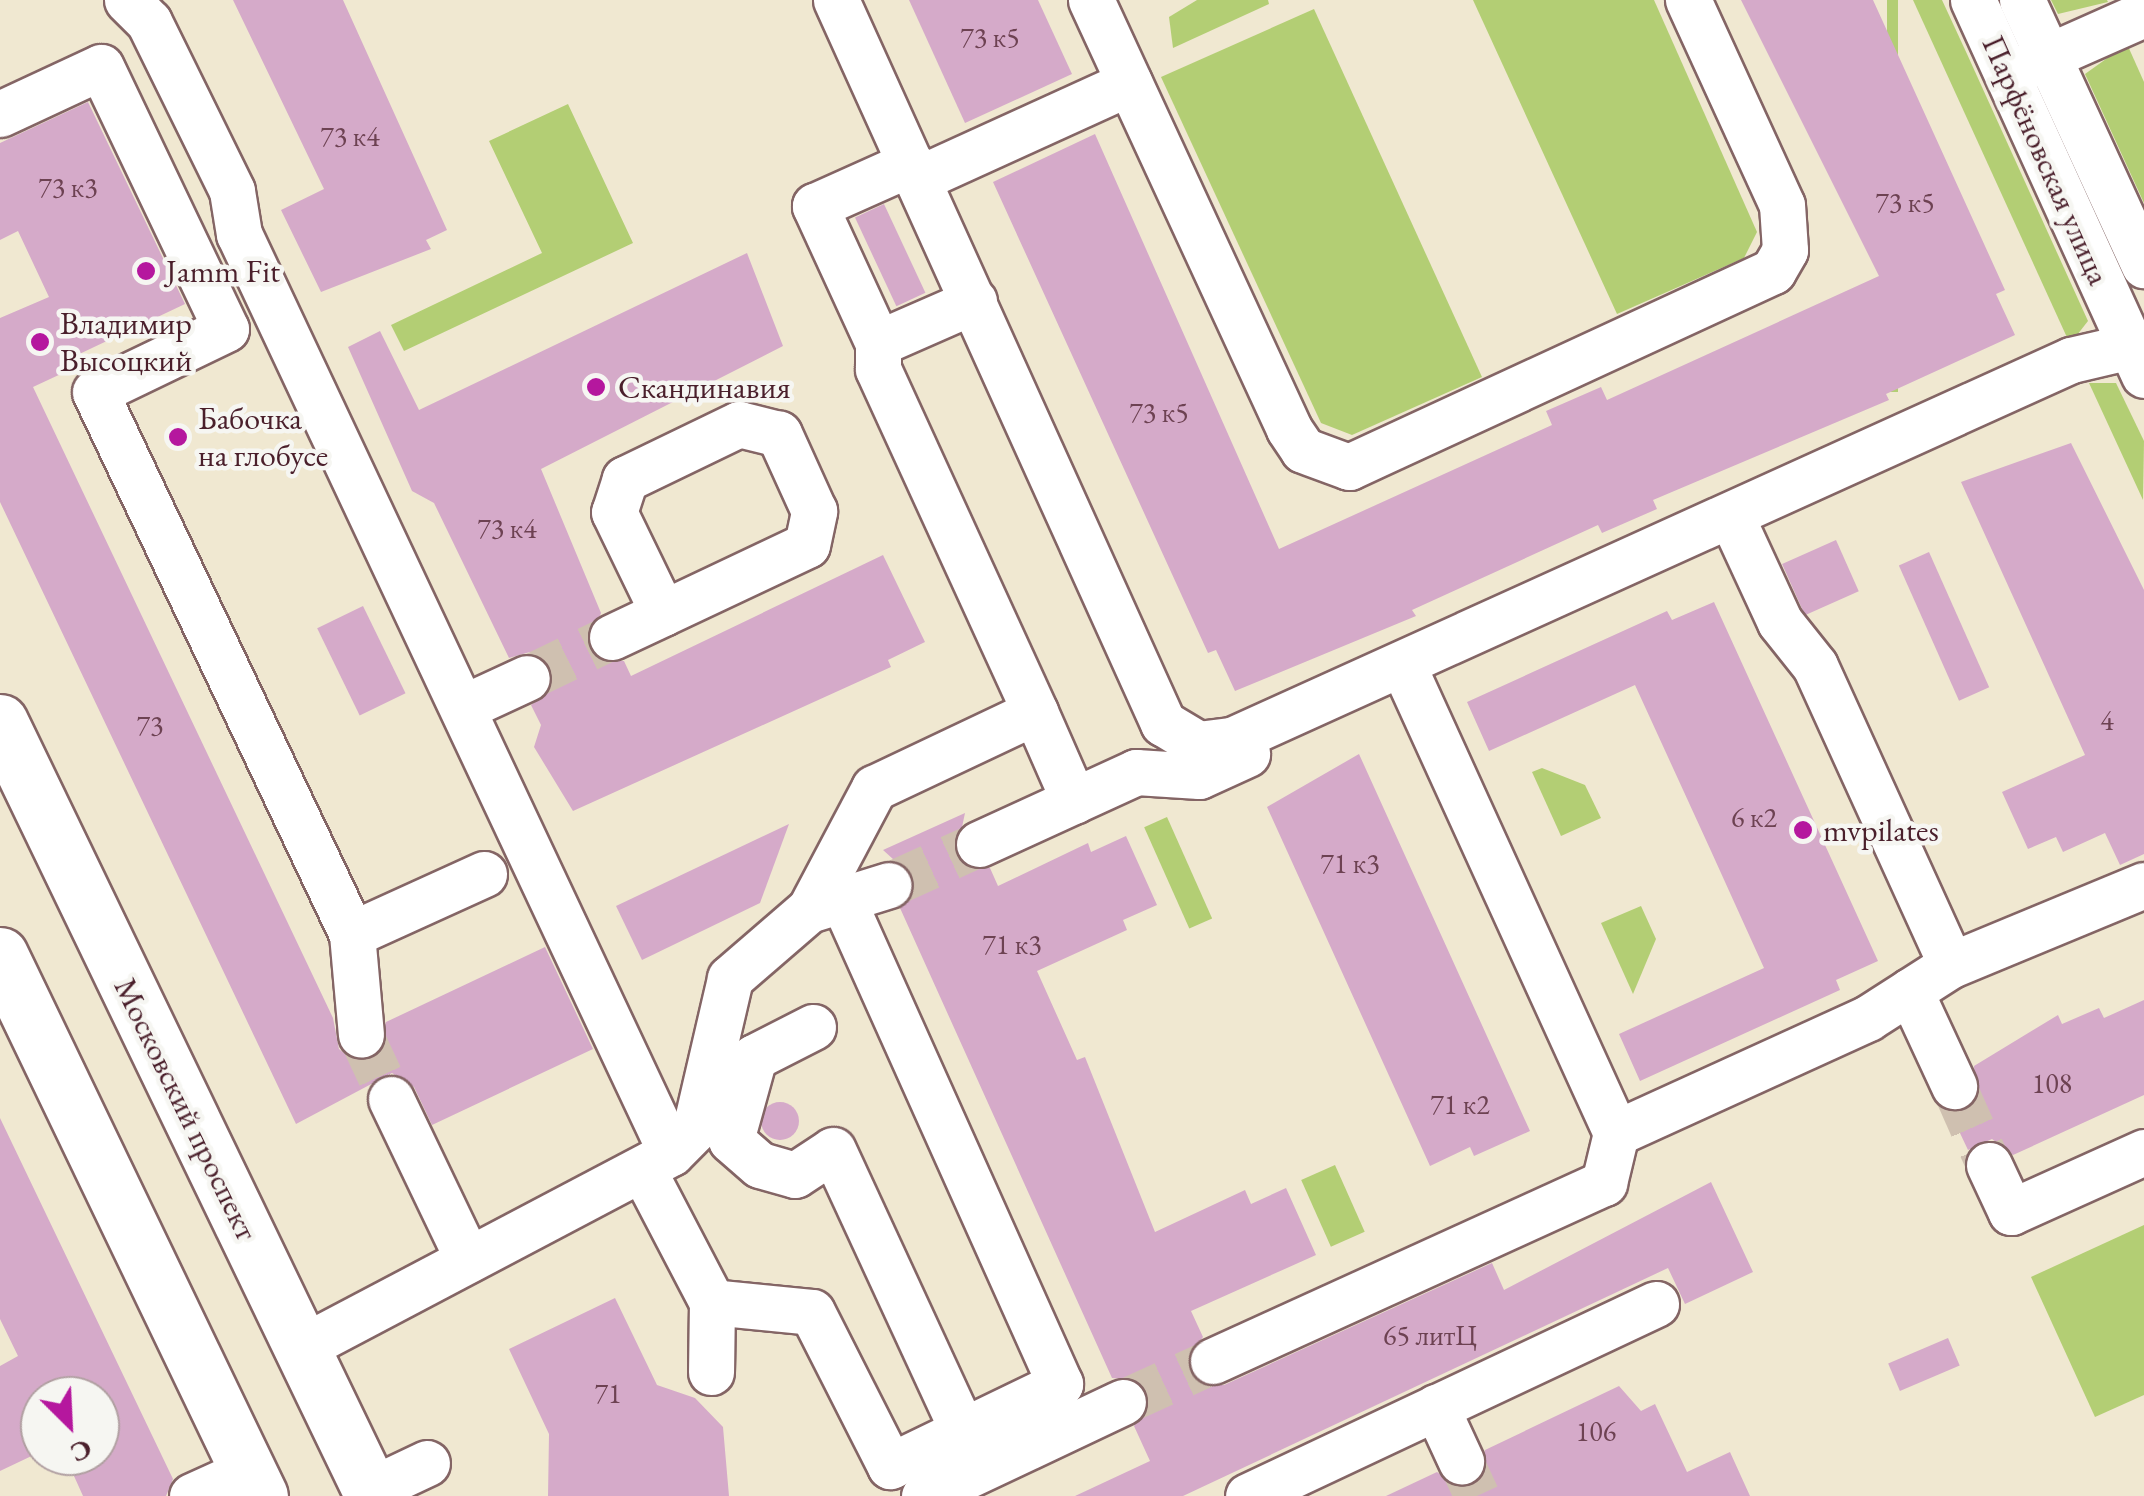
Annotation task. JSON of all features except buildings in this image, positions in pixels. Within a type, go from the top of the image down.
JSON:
[{"type":"main road","name":"Московский проспект","points":[[0,722],[371,1493]]},
{"type":"main road","points":[[0,955],[254,1483]]},
{"type":"street","points":[[127,0],[149,22],[232,191],[239,234],[464,707],[657,1162],[712,1302],[711,1372]]},
{"type":"street","points":[[836,0],[1163,722],[1198,744],[1232,740],[1636,542],[2070,360],[2140,354]]},
{"type":"street","points":[[1091,0],[1289,429],[1304,450],[1349,466],[1773,271],[1784,250],[1782,205],[1688,0]]},
{"type":"street","name":"Парфёновская улица","points":[[1973,0],[2140,354]]},
{"type":"street","name":"Парфёновская улица","points":[[2022,0],[2144,265]]},
{"type":"street","points":[[2007,75],[2144,14]]},
{"type":"street","points":[[2,109],[101,67],[226,329],[94,392],[352,934],[361,1035]]},
{"type":"street","points":[[1074,800],[878,369],[878,343],[816,206],[914,171],[1130,83]]},
{"type":"street","points":[[878,343],[974,301]]},
{"type":"street","points":[[979,844],[1136,772],[1199,776],[1737,529],[2140,354]]},
{"type":"street","points":[[612,637],[664,613],[807,545],[814,511],[779,434],[739,424],[625,479],[614,512],[664,613]]},
{"type":"street","points":[[1737,529],[1780,622],[1814,666],[1951,966]]},
{"type":"street","points":[[464,707],[527,678]]},
{"type":"street","points":[[1214,1361],[1604,1183],[1616,1132],[1410,679]]},
{"type":"street","points":[[712,1302],[812,1312],[890,1466],[1060,1384],[827,907],[874,788],[1034,712]]},
{"type":"street","points":[[352,934],[484,874]]},
{"type":"street","points":[[302,1348],[657,1162],[694,1129],[730,978],[827,907],[889,885]]},
{"type":"street","points":[[1616,1132],[1910,991],[1951,966],[2144,885]]},
{"type":"street","points":[[1910,991],[1954,1086]]},
{"type":"street","points":[[813,1027],[754,1056],[732,1140],[760,1166],[795,1175],[834,1150],[962,1432]]},
{"type":"street","points":[[392,1099],[468,1260]]},
{"type":"street","points":[[1990,1165],[2011,1212],[2144,1152]]},
{"type":"street","points":[[1248,1496],[1656,1304]]},
{"type":"street","points":[[924,1496],[1124,1402]]},
{"type":"street","points":[[1436,1408],[1461,1461]]},
{"type":"street","points":[[371,1493],[427,1463]]},
{"type":"street","points":[[192,1496],[254,1483]]},
{"type":"green space","points":[[1197,0],[1268,0],[1269,4],[1173,48],[1169,17]]},
{"type":"green space","points":[[1473,0],[1654,0],[1757,232],[1744,258],[1617,314]]},
{"type":"green space","points":[[1887,0],[1898,0],[1898,392],[1887,392]]},
{"type":"green space","points":[[1913,0],[1942,0],[1967,54],[2088,321],[2070,344]]},
{"type":"green space","points":[[2051,0],[2107,0],[2108,2],[2058,14]]},
{"type":"green space","points":[[1314,9],[1482,377],[1352,435],[1321,423],[1161,77]]},
{"type":"green space","points":[[2127,44],[2144,82],[2144,203],[2085,74]]},
{"type":"green space","points":[[568,104],[633,243],[404,351],[391,325],[542,253],[489,141]]},
{"type":"green space","points":[[2089,383],[2116,383],[2144,441],[2143,500]]},
{"type":"green space","points":[[1542,768],[1585,785],[1601,818],[1561,836],[1532,772]]},
{"type":"green space","points":[[1167,817],[1212,918],[1189,929],[1144,827]]},
{"type":"green space","points":[[1641,906],[1656,939],[1633,994],[1601,923]]},
{"type":"green space","points":[[1335,1165],[1365,1232],[1331,1247],[1301,1180]]},
{"type":"green space","points":[[2144,1225],[2144,1395],[2095,1417],[2031,1277]]},
{"type":"tunnel","points":[[527,678],[612,637]]},
{"type":"tunnel","points":[[889,885],[979,844]]},
{"type":"tunnel","points":[[361,1035],[391,1099]]},
{"type":"tunnel","points":[[1954,1086],[1989,1165]]},
{"type":"tunnel","points":[[1123,1402],[1213,1361]]},
{"type":"tunnel","points":[[1461,1461],[1477,1496]]},
{"type":"place","name":"Jamm Fit","points":[[146,271]]},
{"type":"place","name":"Владимир Высоцкий","points":[[40,342]]},
{"type":"place","name":"Скандинавия","points":[[596,387]]},
{"type":"place","name":"Бабочка на глобусе","points":[[178,437]]},
{"type":"place","name":"mvpilates","points":[[1803,830]]}]
